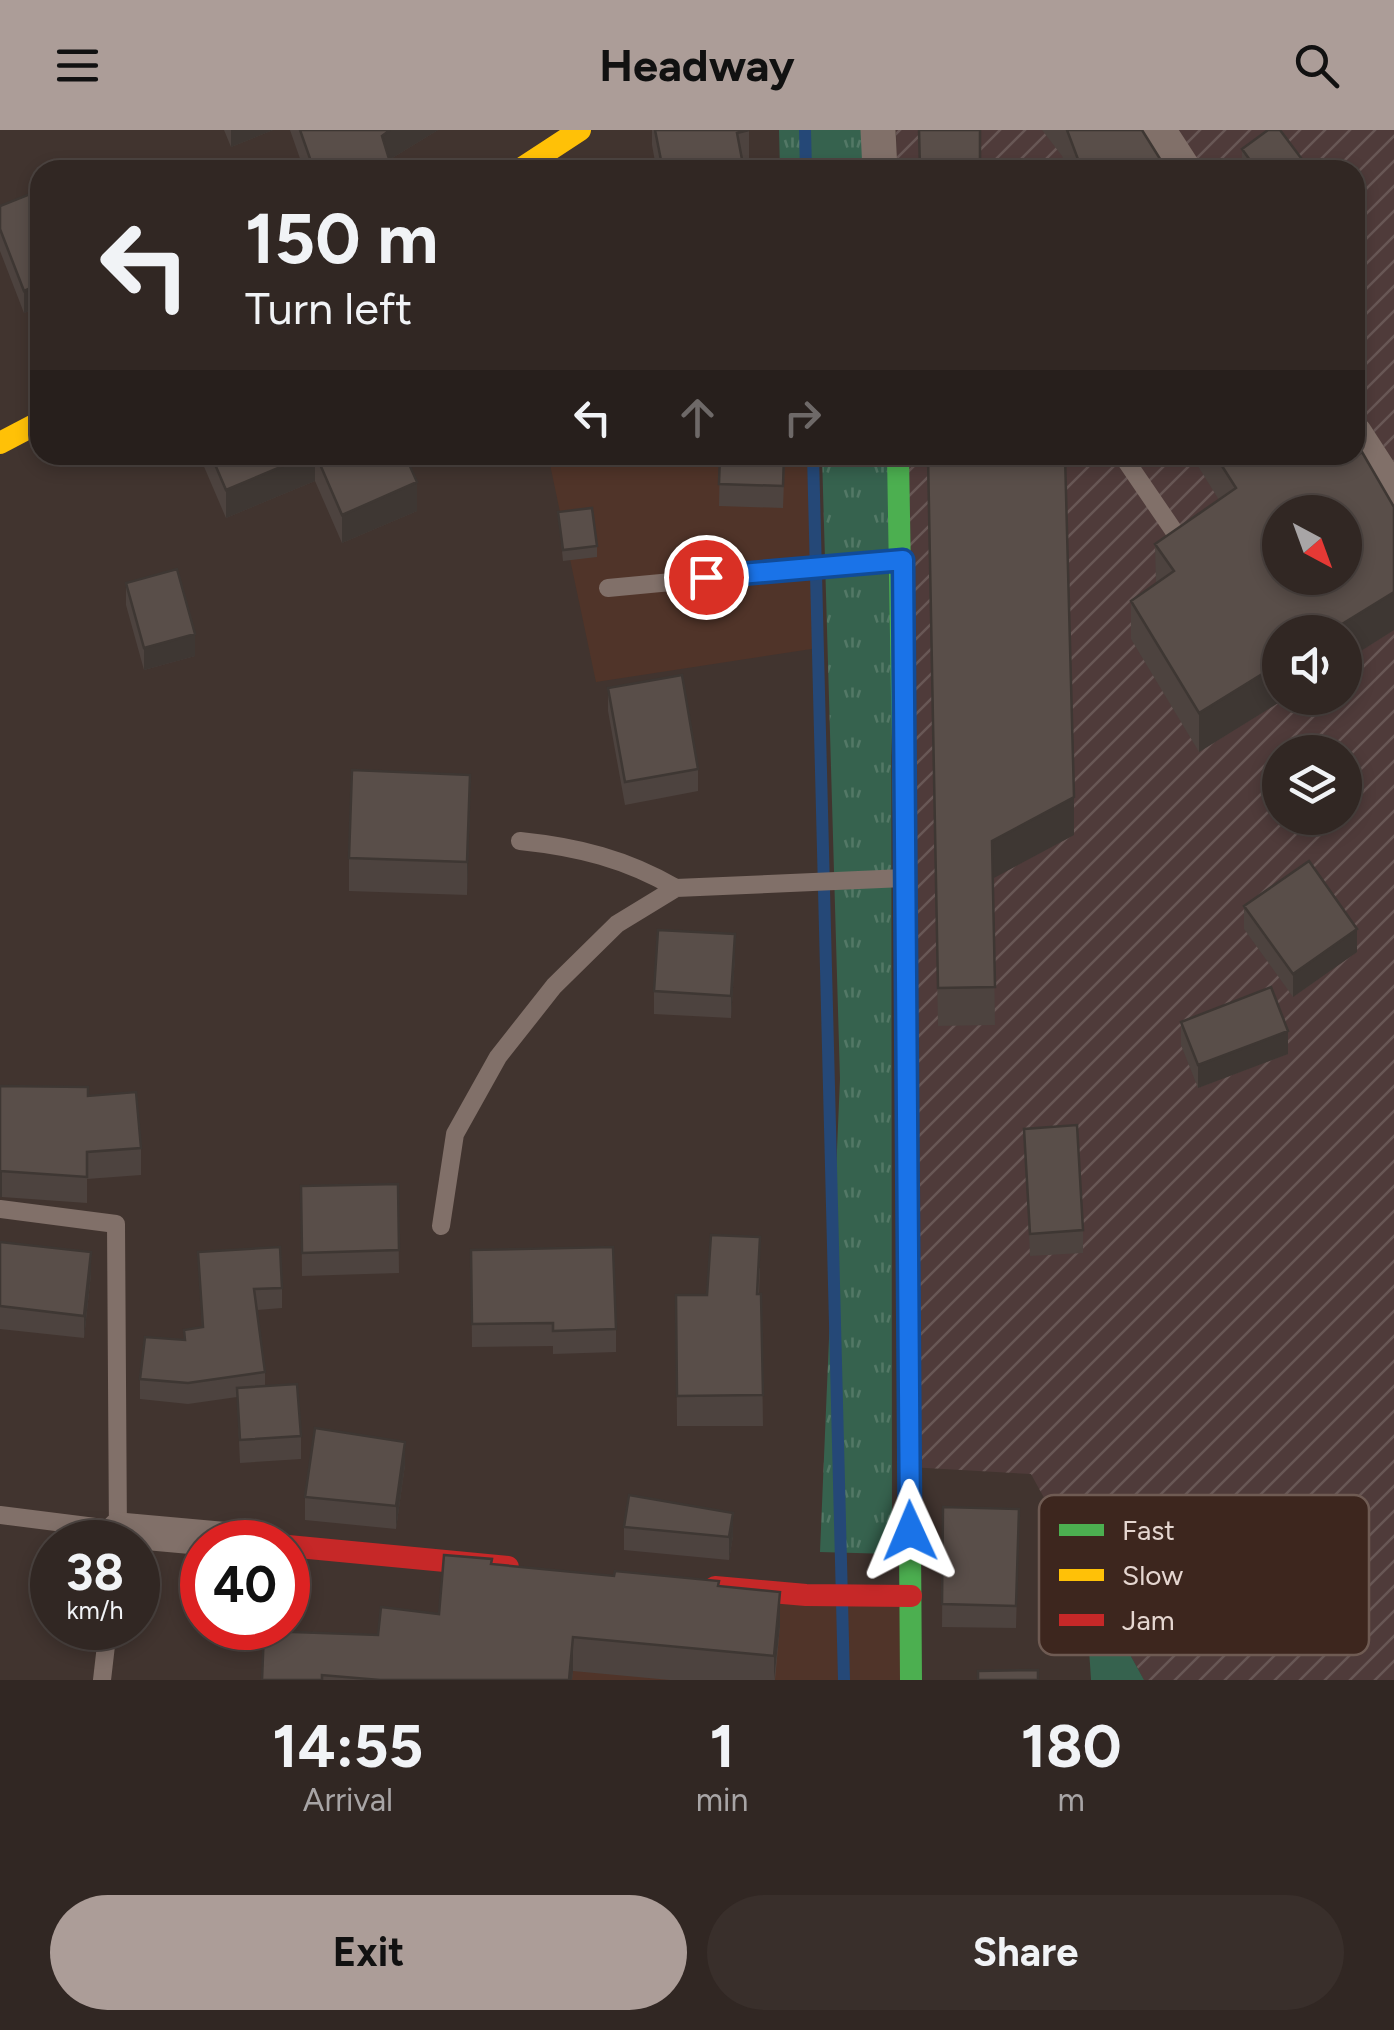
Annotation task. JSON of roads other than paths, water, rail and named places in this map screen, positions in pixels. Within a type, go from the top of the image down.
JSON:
[{"type":"street","points":[[534,160],[580,130]]},
{"type":"street","points":[[878,130],[880,160]]},
{"type":"street","points":[[1158,130],[1178,160]]},
{"type":"street","points":[[0,443],[30,427]]},
{"type":"street","points":[[1365,449],[1394,494]]},
{"type":"street","points":[[898,465],[903,560],[911,1680]]},
{"type":"street","points":[[310,1548],[533,1569]]},
{"type":"street","points":[[689,1584],[806,1596],[910,1596]]},
{"type":"lane","points":[[1129,465],[1178,537]]},
{"type":"lane","points":[[608,588],[903,560]]},
{"type":"lane","points":[[520,841],[567,846],[632,863],[676,888]]},
{"type":"lane","points":[[441,1226],[455,1134],[498,1057],[554,986],[617,924],[676,888],[905,878]]},
{"type":"lane","points":[[0,1209],[116,1224],[118,1520]]},
{"type":"lane","points":[[0,1514],[32,1520]]},
{"type":"lane","points":[[102,1680],[105,1650]]},
{"type":"waterway","points":[[805,130],[806,160]]},
{"type":"waterway","points":[[813,465],[844,1680]]}]
